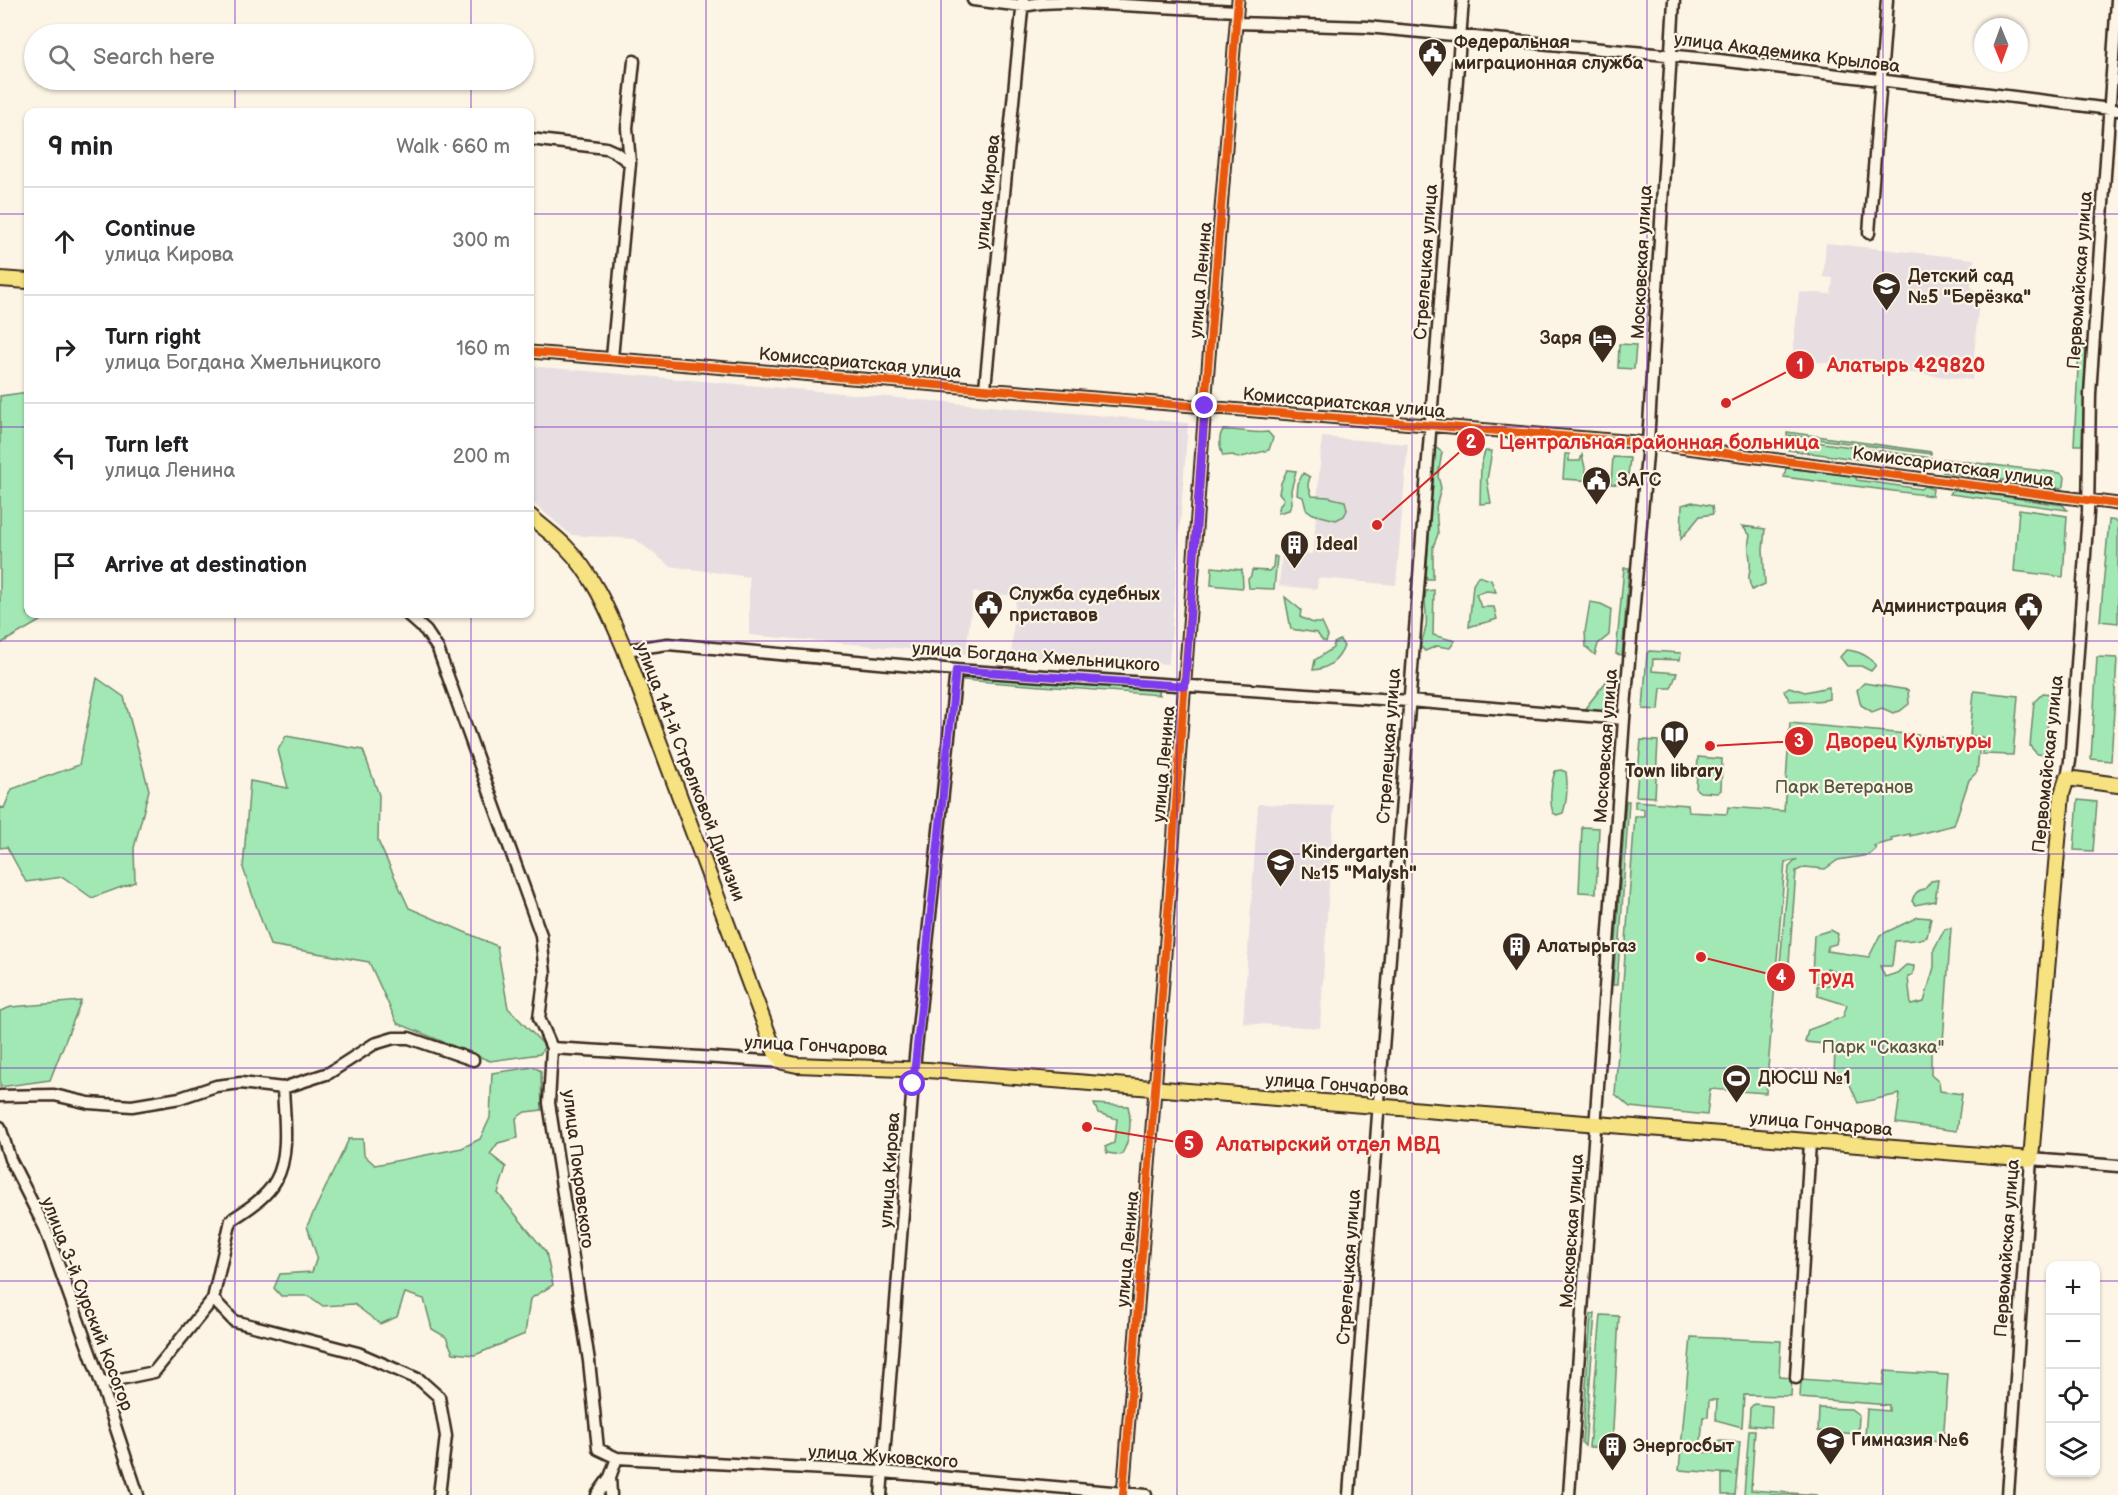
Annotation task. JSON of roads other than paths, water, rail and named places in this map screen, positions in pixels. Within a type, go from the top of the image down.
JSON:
[{"type":"main road","points":[[0,279],[24,281]]},
{"type":"main road","name":"улица 141-й Стрелковой Дивизии","points":[[534,520],[565,547],[583,568],[598,591],[625,650],[775,1052],[783,1062]]},
{"type":"main road","points":[[2067,778],[2118,785]]},
{"type":"main road","name":"Первомайская улица","points":[[2031,1159],[2056,854],[2062,794],[2067,778]]},
{"type":"main road","name":"улица Гончарова","points":[[783,1062],[797,1065],[914,1069],[1597,1122],[1810,1142],[2031,1159]]},
{"type":"street","points":[[974,0],[1023,3],[1237,6]]},
{"type":"street","name":"Стрелецкая улица","points":[[1349,1495],[1463,0]]},
{"type":"street","name":"Московская улица","points":[[1569,1495],[1624,719],[1648,444],[1674,0]]},
{"type":"street","points":[[1869,233],[1887,0]]},
{"type":"street","name":"Первомайская улица","points":[[2067,778],[2088,501],[2090,394],[2114,109],[2118,0]]},
{"type":"street","name":"улица Кирова","points":[[985,388],[1023,3]]},
{"type":"street","name":"улица Ленина","points":[[1123,1494],[1237,6]]},
{"type":"street","name":"улица Академика Крылова","points":[[1236,23],[1367,27],[1671,55],[2114,109]]},
{"type":"street","points":[[612,358],[630,163],[627,128],[634,61]]},
{"type":"street","points":[[534,139],[606,148],[630,163]]},
{"type":"street","name":"Комиссариатская улица","points":[[534,352],[1648,444],[2118,504]]},
{"type":"street","name":"улица Покровского","points":[[411,618],[426,631],[438,649],[541,935],[544,974],[539,1018],[552,1048],[549,1103],[589,1361],[598,1449],[617,1458]]},
{"type":"street","name":"улица Богдана Хмельницкого","points":[[625,650],[668,644],[956,670],[1409,701],[1624,719]]},
{"type":"street","name":"улица Кирова","points":[[881,1495],[914,1069],[956,670]]},
{"type":"street","points":[[0,1096],[54,1095],[89,1103],[132,1106],[180,1098],[216,1086],[241,1083],[283,1088],[329,1073],[374,1044],[394,1038],[409,1038],[472,1060]]},
{"type":"street","name":"улица Гончарова","points":[[552,1048],[783,1062]]},
{"type":"street","points":[[101,1383],[154,1372],[213,1299],[231,1220],[252,1206],[276,1182],[281,1167],[285,1139],[283,1088]]},
{"type":"street","name":"улица 3-й Сурский Косогор","points":[[0,1127],[9,1159],[45,1228],[101,1383],[138,1495]]},
{"type":"street","points":[[1796,1378],[1810,1142]]},
{"type":"street","name":"Первомайская улица","points":[[2008,1495],[2031,1159]]},
{"type":"street","name":"улица Гончарова","points":[[2031,1159],[2118,1166]]},
{"type":"street","points":[[213,1299],[234,1321],[358,1353],[420,1380],[439,1397],[446,1436],[438,1495]]},
{"type":"street","points":[[597,1495],[610,1477],[617,1458]]},
{"type":"street","name":"улица Жуковского","points":[[617,1458],[883,1472],[1146,1495]]},
{"type":"street","points":[[610,1477],[611,1495]]},
{"type":"place","name":"Федеральная миграционная служба","points":[[1433,78]]},
{"type":"place","name":"Детский сад №5 \"Берёзка\"","points":[[1887,312]]},
{"type":"place","name":"Заря","points":[[1603,364]]},
{"type":"place","name":"Алатырь 429820","points":[[1726,403]]},
{"type":"place","name":"ЗАГС","points":[[1596,506]]},
{"type":"place","name":"Центральная районная больница","points":[[1377,525]]},
{"type":"place","name":"Ideal","points":[[1295,570]]},
{"type":"place","name":"Служба судебных приставов","points":[[988,630]]},
{"type":"place","name":"Администрация","points":[[2028,632]]},
{"type":"place","name":"Дворец Культуры","points":[[1710,746]]},
{"type":"place","name":"Town library","points":[[1674,760]]},
{"type":"place","name":"Kindergarten №15 \"Malysh\"","points":[[1280,888]]},
{"type":"place","name":"Труд","points":[[1701,957]]},
{"type":"place","name":"Алатырьгаз","points":[[1516,972]]},
{"type":"place","name":"ДЮСШ №1","points":[[1737,1104]]},
{"type":"place","name":"Алатырский отдел МВД","points":[[1087,1127]]},
{"type":"place","name":"Гимназия №6","points":[[1830,1466]]},
{"type":"place","name":"Энергосбыт","points":[[1612,1472]]},
{"type":"park label","name":"Парк Ветеранов","points":[[1844,787]]},
{"type":"park label","name":"Парк \"Сказка\"","points":[[1883,1047]]}]
